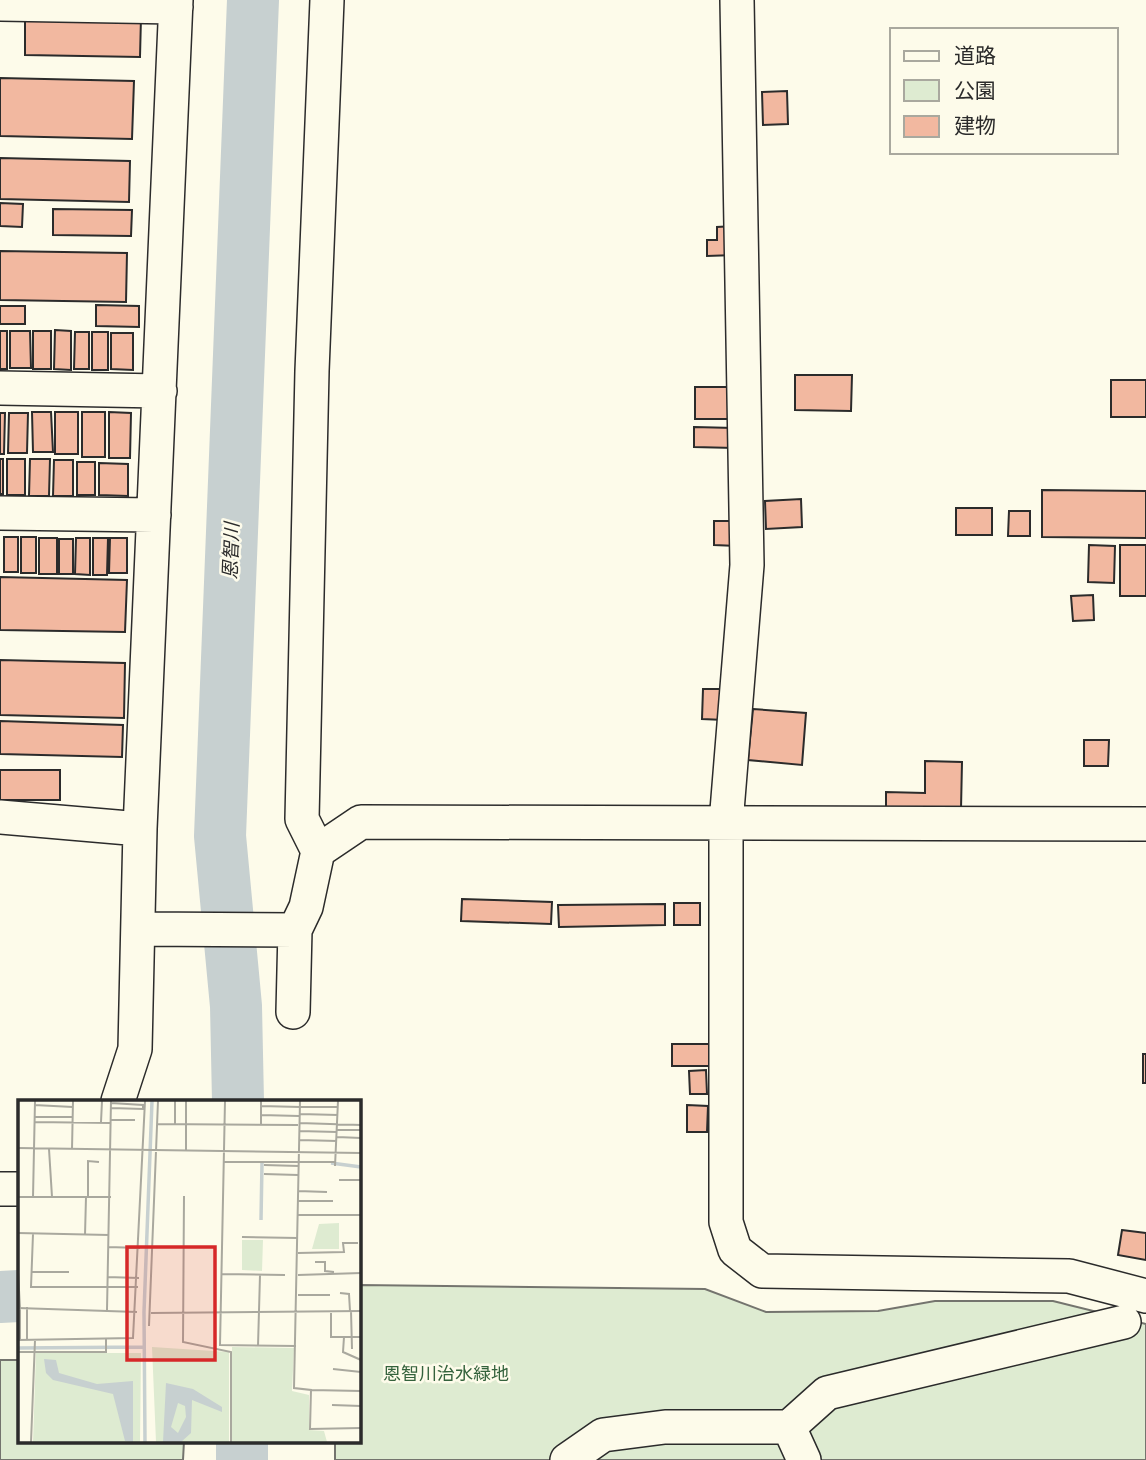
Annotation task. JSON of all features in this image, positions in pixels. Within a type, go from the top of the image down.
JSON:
[{"type":"street","points":[[293,1012],[295,930],[306,907],[318,851],[302,819],[312,371],[327,0]]},
{"type":"street","points":[[737,0],[747,565],[726,823],[726,1222],[736,1250],[762,1272],[1069,1276],[1146,1296]]},
{"type":"street","points":[[0,4],[176,3],[140,829],[135,1049],[118,1100]]},
{"type":"street","points":[[0,388],[160,391]]},
{"type":"street","points":[[0,513],[154,515]]},
{"type":"street","points":[[0,817],[140,829]]},
{"type":"street","points":[[318,851],[361,822],[1146,824]]},
{"type":"street","points":[[139,929],[295,930]]},
{"type":"street","points":[[0,1189],[18,1189]]},
{"type":"street","points":[[566,1460],[603,1435],[666,1427],[789,1427],[827,1393],[1124,1322]]},
{"type":"street","points":[[789,1427],[804,1460]]},
{"type":"green space","name":"恩智川治水緑地","points":[[360,1285],[705,1289],[766,1312],[878,1311],[935,1301],[1053,1301],[1146,1324],[1146,1460],[335,1460],[335,1442],[360,1442]]},
{"type":"green space","points":[[0,1360],[18,1360],[18,1442],[184,1442],[183,1460],[0,1460]]},
{"type":"building","points":[[25,15],[141,17],[140,57],[25,55]]},
{"type":"building","points":[[0,78],[134,81],[132,139],[0,136]]},
{"type":"building","points":[[787,91],[788,124],[763,125],[762,92]]},
{"type":"building","points":[[0,158],[130,161],[129,202],[0,199]]},
{"type":"building","points":[[0,203],[23,204],[22,227],[0,226]]},
{"type":"building","points":[[53,209],[132,210],[131,236],[53,235]]},
{"type":"building","points":[[734,226],[735,255],[707,256],[707,240],[717,240],[717,227]]},
{"type":"building","points":[[0,251],[127,253],[126,302],[0,300]]},
{"type":"building","points":[[96,305],[139,306],[139,327],[96,326]]},
{"type":"building","points":[[0,306],[25,306],[25,324],[0,324]]},
{"type":"building","points":[[55,330],[71,331],[71,370],[54,369]]},
{"type":"building","points":[[0,331],[7,331],[7,369],[0,369]]},
{"type":"building","points":[[10,331],[30,331],[31,368],[10,368]]},
{"type":"building","points":[[33,331],[51,331],[51,369],[33,369]]},
{"type":"building","points":[[75,332],[89,332],[89,369],[74,369]]},
{"type":"building","points":[[92,332],[108,332],[108,370],[92,370]]},
{"type":"building","points":[[111,333],[133,333],[133,370],[111,369]]},
{"type":"building","points":[[795,375],[852,375],[851,411],[795,410]]},
{"type":"building","points":[[1111,380],[1146,380],[1146,417],[1111,417]]},
{"type":"building","points":[[695,387],[736,387],[736,419],[695,419]]},
{"type":"building","points":[[32,412],[51,412],[53,452],[33,452]]},
{"type":"building","points":[[55,412],[78,412],[78,454],[55,454]]},
{"type":"building","points":[[82,412],[105,412],[105,457],[82,457]]},
{"type":"building","points":[[109,412],[131,413],[130,458],[109,458]]},
{"type":"building","points":[[0,413],[5,413],[4,454],[0,454]]},
{"type":"building","points":[[9,413],[28,413],[27,453],[8,453]]},
{"type":"building","points":[[694,427],[734,428],[734,448],[694,447]]},
{"type":"building","points":[[0,459],[3,459],[3,494],[0,494]]},
{"type":"building","points":[[7,459],[25,459],[25,495],[7,495]]},
{"type":"building","points":[[30,459],[50,459],[49,496],[29,496]]},
{"type":"building","points":[[54,460],[73,460],[73,496],[53,496]]},
{"type":"building","points":[[77,462],[95,462],[95,495],[77,495]]},
{"type":"building","points":[[99,463],[128,464],[128,496],[99,495]]},
{"type":"building","points":[[1042,490],[1146,491],[1146,538],[1042,537]]},
{"type":"building","points":[[801,499],[802,527],[766,529],[765,501]]},
{"type":"building","points":[[956,508],[992,508],[992,535],[956,535]]},
{"type":"building","points":[[1009,511],[1030,511],[1030,536],[1008,536]]},
{"type":"building","points":[[714,521],[737,521],[737,546],[714,545]]},
{"type":"building","points":[[4,537],[18,537],[18,572],[4,572]]},
{"type":"building","points":[[21,537],[36,537],[36,573],[21,573]]},
{"type":"building","points":[[39,538],[57,538],[57,574],[39,574]]},
{"type":"building","points":[[76,538],[90,538],[90,575],[75,574]]},
{"type":"building","points":[[93,538],[108,538],[107,575],[93,575]]},
{"type":"building","points":[[110,538],[127,538],[127,573],[109,573]]},
{"type":"building","points":[[59,539],[73,539],[73,574],[59,574]]},
{"type":"building","points":[[1089,545],[1115,546],[1114,583],[1088,582]]},
{"type":"building","points":[[1120,545],[1146,545],[1146,596],[1120,596]]},
{"type":"building","points":[[0,577],[127,580],[125,632],[0,630]]},
{"type":"building","points":[[1093,595],[1094,620],[1073,621],[1071,596]]},
{"type":"building","points":[[0,660],[125,663],[124,718],[0,715]]},
{"type":"building","points":[[703,689],[724,689],[724,720],[702,719]]},
{"type":"building","points":[[753,709],[806,713],[802,765],[748,760]]},
{"type":"building","points":[[0,721],[123,725],[122,757],[0,754]]},
{"type":"building","points":[[1084,740],[1109,740],[1108,766],[1084,766]]},
{"type":"building","points":[[925,761],[962,762],[961,809],[886,808],[886,792],[925,793]]},
{"type":"building","points":[[0,770],[60,770],[60,800],[0,800]]},
{"type":"building","points":[[462,899],[552,902],[551,924],[461,921]]},
{"type":"building","points":[[674,903],[700,903],[700,925],[674,925]]},
{"type":"building","points":[[665,904],[665,925],[559,927],[558,905]]},
{"type":"building","points":[[672,1044],[709,1044],[709,1066],[672,1066]]},
{"type":"building","points":[[1143,1054],[1146,1054],[1146,1083],[1143,1083]]},
{"type":"building","points":[[706,1070],[707,1094],[690,1094],[689,1071]]},
{"type":"building","points":[[687,1105],[708,1106],[707,1132],[687,1132]]},
{"type":"building","points":[[1122,1230],[1146,1233],[1146,1260],[1118,1255]]},
{"type":"waterway","name":"恩智川","points":[[238,1100],[236,1006],[220,836],[253,0]]},
{"type":"waterway","points":[[0,1297],[18,1296]]},
{"type":"waterway","name":"恩智川","points":[[242,1442],[242,1460]]}]
